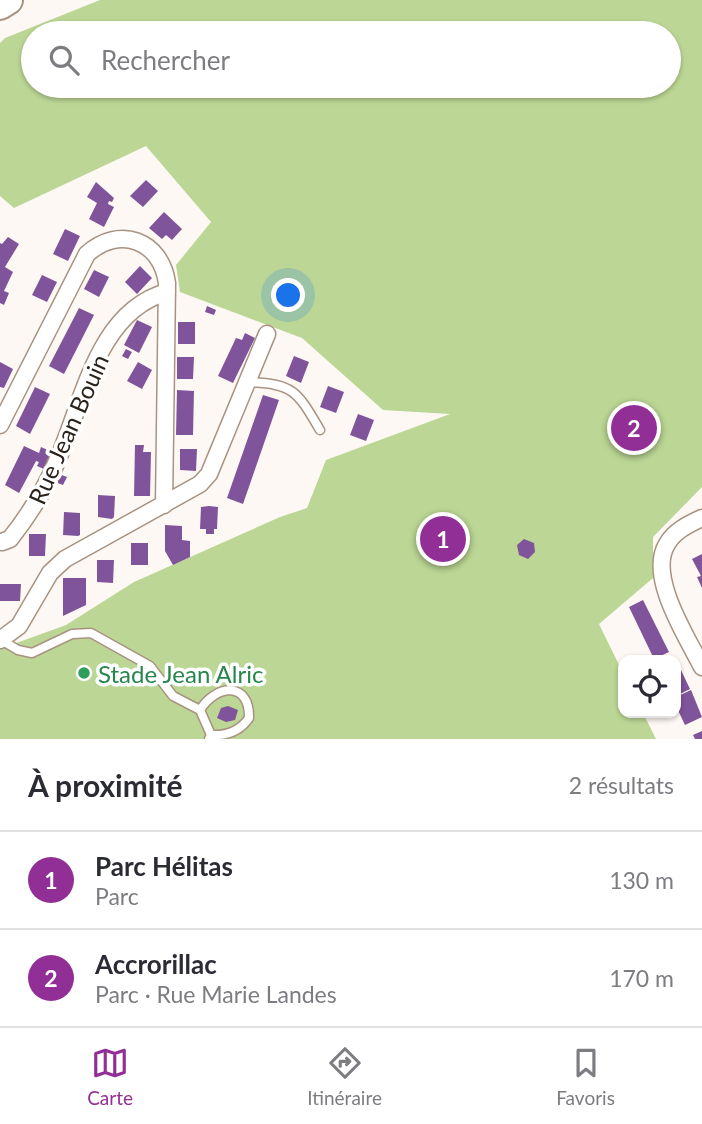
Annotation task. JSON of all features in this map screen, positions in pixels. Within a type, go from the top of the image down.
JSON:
[{"type":"highway","points":[[0,5],[8,0]]},
{"type":"street","points":[[0,425],[81,264],[95,247],[103,242],[124,238],[135,240],[148,247],[165,270],[164,505]]},
{"type":"street","name":"Rue Jean Bouin","points":[[1,545],[10,539],[43,493],[87,380],[110,337],[142,302],[167,292]]},
{"type":"street","points":[[0,640],[19,626],[50,573],[65,559],[191,491],[209,474],[267,334]]},
{"type":"street","points":[[702,518],[680,530],[667,542],[661,558],[661,575],[672,606],[702,667]]},
{"type":"lane","points":[[248,382],[278,384],[295,393],[320,430]]},
{"type":"lane","points":[[0,640],[18,650],[32,653],[72,634],[91,632],[150,666],[173,695],[200,710],[210,737],[243,727],[249,719],[247,702],[242,694],[233,690],[215,693],[200,710]]},
{"type":"green space","points":[[100,0],[702,0],[702,487],[653,537],[653,578],[599,624],[618,663],[618,718],[646,718],[656,739],[0,739],[0,649],[66,625],[134,582],[280,517],[307,508],[326,460],[450,414],[383,410],[302,338],[180,292],[176,265],[211,222],[146,146],[14,208],[0,196],[0,43],[21,32],[21,98],[681,98],[681,21],[48,21]]},
{"type":"building","points":[[146,180],[158,191],[143,207],[130,196]]},
{"type":"building","points":[[96,182],[114,198],[112,202],[109,201],[108,204],[114,207],[104,227],[89,219],[97,203],[87,197]]},
{"type":"building","points":[[164,212],[182,229],[172,240],[166,235],[162,239],[149,228]]},
{"type":"building","points":[[65,229],[80,236],[68,261],[53,254]]},
{"type":"building","points":[[8,237],[19,244],[5,267],[13,272],[4,291],[9,293],[4,305],[0,303],[0,243]]},
{"type":"building","points":[[140,266],[152,278],[137,294],[125,282]]},
{"type":"building","points":[[94,270],[109,277],[99,297],[84,289]]},
{"type":"building","points":[[42,275],[57,282],[47,302],[32,295]]},
{"type":"building","points":[[207,306],[216,310],[214,315],[205,312]]},
{"type":"building","points":[[79,308],[94,315],[64,374],[49,366]]},
{"type":"building","points":[[137,320],[152,327],[139,353],[124,345]]},
{"type":"building","points":[[178,322],[195,322],[195,344],[178,344]]},
{"type":"building","points":[[245,333],[255,338],[233,383],[218,376],[236,338],[242,340]]},
{"type":"building","points":[[126,349],[132,352],[128,359],[122,356]]},
{"type":"building","points":[[294,356],[309,362],[301,383],[286,376]]},
{"type":"building","points":[[177,357],[194,357],[193,379],[177,379]]},
{"type":"building","points":[[0,362],[13,369],[4,388],[0,387]]},
{"type":"building","points":[[138,362],[152,370],[142,389],[127,381]]},
{"type":"building","points":[[328,386],[344,392],[336,413],[320,407]]},
{"type":"building","points":[[35,387],[50,394],[30,434],[16,426]]},
{"type":"building","points":[[177,390],[194,391],[193,435],[176,435]]},
{"type":"building","points":[[263,395],[279,400],[243,504],[227,498]]},
{"type":"building","points":[[358,414],[374,420],[366,441],[350,435]]},
{"type":"building","points":[[135,445],[144,445],[143,452],[151,452],[150,496],[134,496]]},
{"type":"building","points":[[24,446],[39,453],[41,447],[52,452],[46,470],[37,466],[39,462],[36,461],[19,493],[5,485]]},
{"type":"building","points":[[180,449],[197,449],[196,471],[180,470]]},
{"type":"building","points":[[59,474],[67,477],[63,485],[55,482]]},
{"type":"building","points":[[98,495],[115,496],[112,519],[98,517]]},
{"type":"building","points":[[201,507],[218,507],[217,529],[214,529],[214,534],[206,534],[206,529],[200,529]]},
{"type":"building","points":[[64,512],[80,513],[80,535],[63,535]]},
{"type":"building","points":[[165,525],[182,526],[182,540],[190,541],[190,557],[173,565],[165,551]]},
{"type":"building","points":[[29,534],[46,534],[45,556],[29,556]]},
{"type":"building","points":[[524,539],[534,543],[535,552],[528,559],[519,555],[517,545]]},
{"type":"building","points":[[131,543],[148,543],[148,565],[131,565]]},
{"type":"building","points":[[702,554],[702,588],[697,577],[701,576],[692,559]]},
{"type":"building","points":[[97,560],[114,560],[113,583],[97,582]]},
{"type":"building","points":[[63,578],[86,578],[86,605],[63,616]]},
{"type":"building","points":[[0,584],[21,584],[20,601],[0,601]]},
{"type":"building","points":[[643,600],[669,652],[652,655],[629,607]]},
{"type":"building","points":[[681,670],[690,689],[681,694]]},
{"type":"building","points":[[691,690],[702,717],[685,725],[681,717],[681,695]]},
{"type":"building","points":[[228,706],[238,710],[235,720],[226,722],[217,718],[221,708]]},
{"type":"building","points":[[702,731],[702,739],[695,739],[693,735]]},
{"type":"place","name":"Accrorillac","points":[[634,428]]},
{"type":"place","name":"Parc Hélitas","points":[[443,539]]},
{"type":"place","name":"Stade Jean Alric","points":[[84,673]]}]
